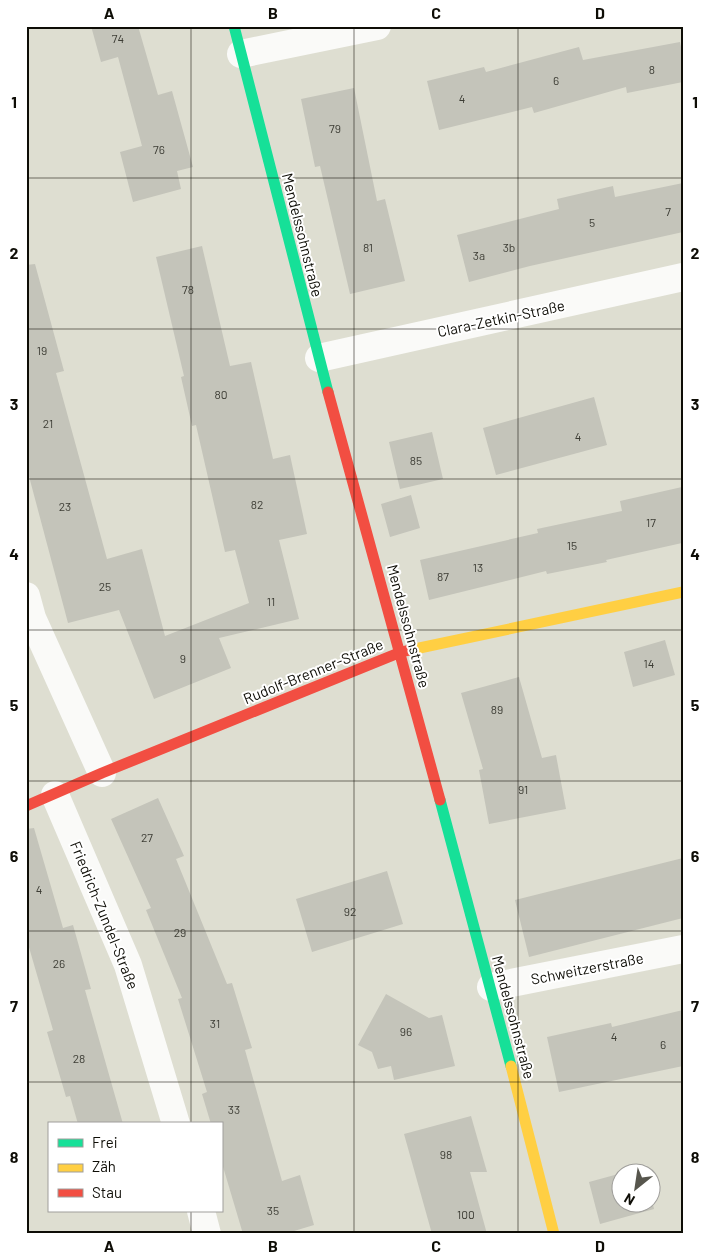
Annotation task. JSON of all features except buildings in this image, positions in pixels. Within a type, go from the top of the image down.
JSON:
[{"type":"street","name":"Mendelssohnstraße","points":[[234,26],[320,358],[491,987],[554,1234]]},
{"type":"street","points":[[241,54],[377,26]]},
{"type":"street","name":"Clara-Zetkin-Straße","points":[[320,358],[683,277]]},
{"type":"street","name":"Rudolf-Brenner-Straße","points":[[26,806],[102,773],[401,652],[683,592]]},
{"type":"street","points":[[26,596],[32,618],[102,773]]},
{"type":"street","name":"Friedrich-Zundel-Straße","points":[[55,794],[128,965],[175,1122]]},
{"type":"street","name":"Schweitzerstraße","points":[[491,987],[683,950]]},
{"type":"street","points":[[201,1212],[207,1234]]},
{"type":"traffic: fast","points":[[234,26],[328,392]]},
{"type":"traffic: fast","points":[[440,800],[511,1066]]},
{"type":"traffic: slow","points":[[410,650],[683,592]]},
{"type":"traffic: slow","points":[[511,1066],[554,1234]]},
{"type":"traffic: jam","points":[[328,392],[440,800]]},
{"type":"traffic: jam","points":[[26,806],[102,773],[410,650]]}]
